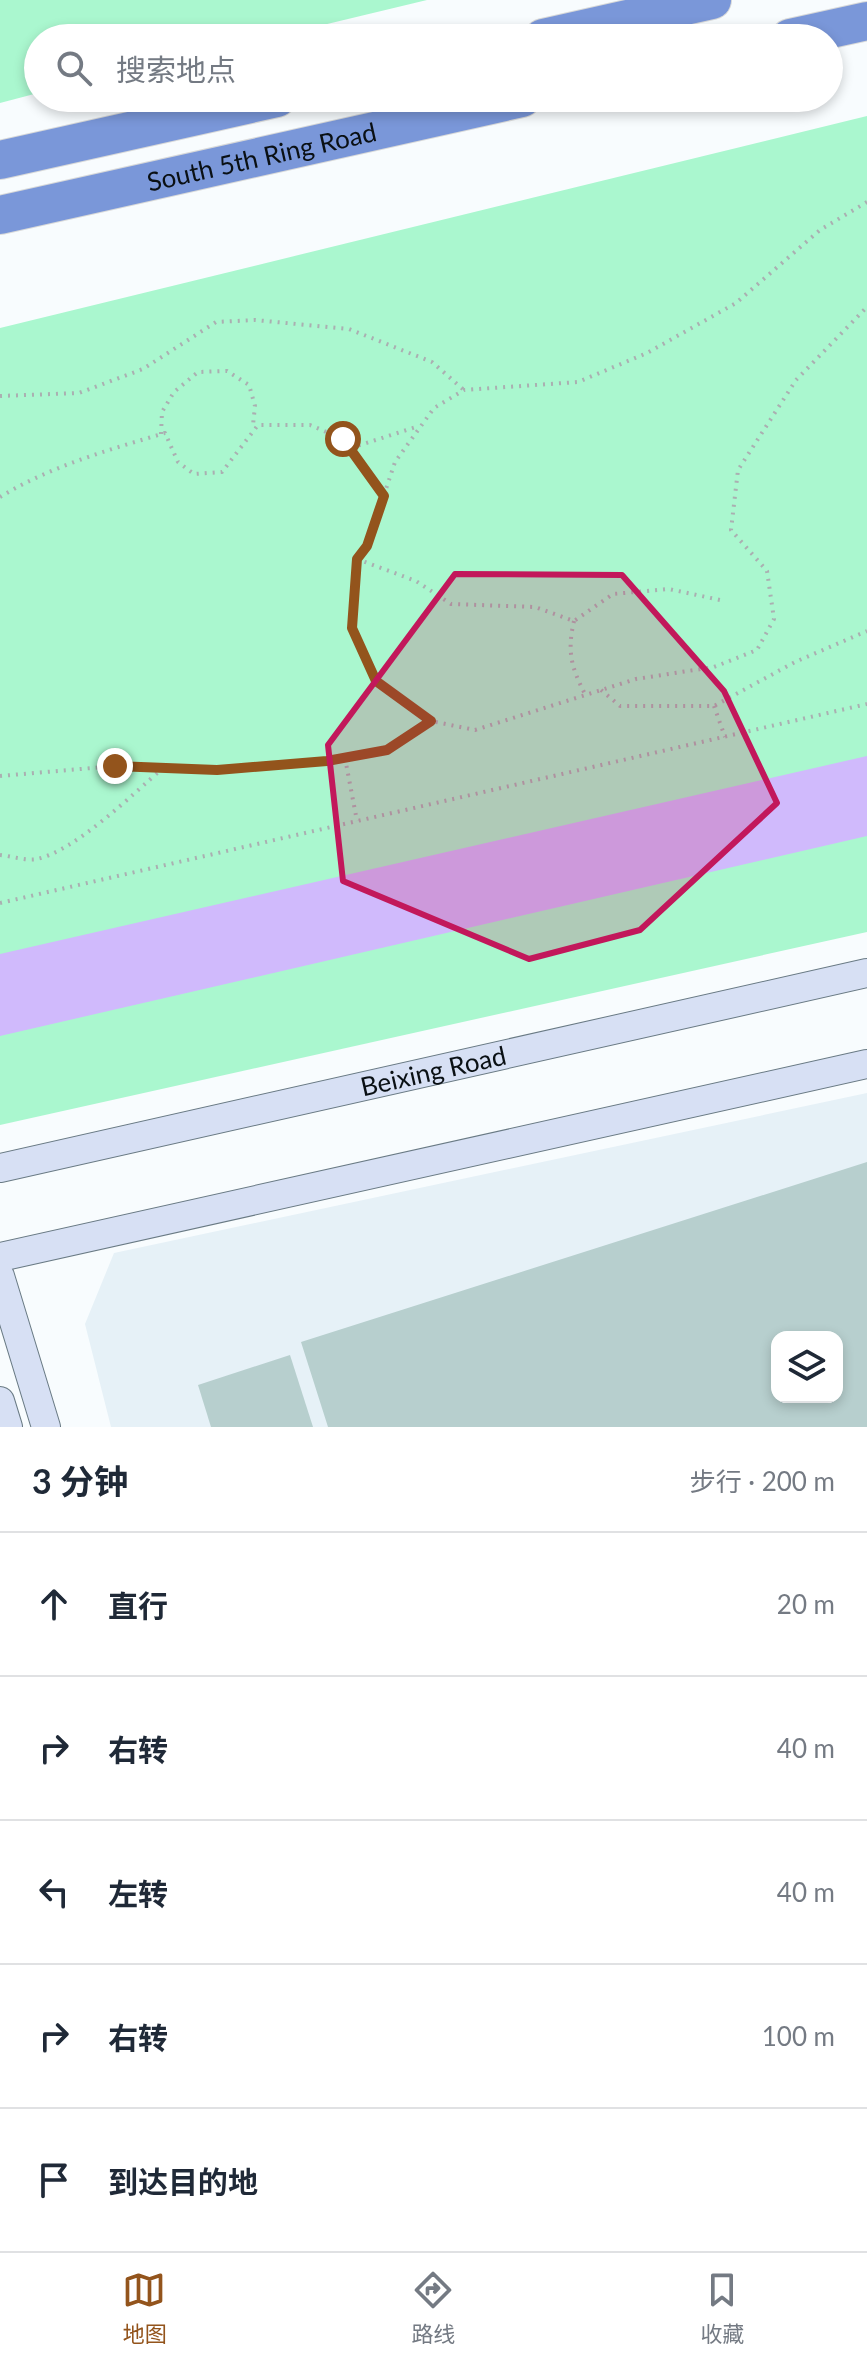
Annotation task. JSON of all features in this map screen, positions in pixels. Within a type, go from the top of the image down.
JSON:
[{"type":"highway","points":[[605,24],[712,0]]},
{"type":"highway","points":[[843,26],[867,21]]},
{"type":"highway","name":"South 5th Ring Road","points":[[0,160],[214,112]]},
{"type":"highway","name":"South 5th Ring Road","points":[[0,215],[460,112]]},
{"type":"main road","name":"Beixing Road","points":[[0,1168],[867,973]]},
{"type":"main road","points":[[0,1257],[867,1064]]},
{"type":"main road","points":[[0,1276],[46,1427]]},
{"type":"main road","points":[[0,1401],[8,1427]]},
{"type":"path","points":[[867,202],[820,230],[736,303],[647,353],[578,382],[464,390],[434,408],[395,462],[367,546],[357,559],[352,628],[376,681],[431,721],[475,730],[636,679],[714,667],[757,650],[774,619],[767,571],[731,530],[738,470],[796,380],[867,307]]},
{"type":"path","points":[[0,396],[79,393],[143,369],[216,322],[255,320],[349,329],[432,362],[464,390]]},
{"type":"path","points":[[161,434],[162,412],[174,392],[198,372],[227,371],[249,385],[255,406],[253,425]]},
{"type":"path","points":[[0,497],[29,479],[104,451],[165,433],[178,462],[194,474],[222,472],[258,425],[310,425],[343,439],[384,496]]},
{"type":"path","points":[[350,449],[421,425]]},
{"type":"path","points":[[357,559],[416,581],[451,604],[535,607],[574,621]]},
{"type":"path","points":[[585,694],[575,674],[568,645],[574,621],[613,594],[669,589],[720,600]]},
{"type":"path","points":[[600,690],[620,706],[714,706],[795,662],[867,631]]},
{"type":"path","points":[[0,903],[867,704]]},
{"type":"path","points":[[714,706],[725,737]]},
{"type":"path","points":[[0,776],[115,766],[217,770],[345,758],[387,750],[431,721]]},
{"type":"path","points":[[345,758],[357,821]]},
{"type":"path","points":[[0,855],[36,859],[63,848],[105,818],[163,768]]},
{"type":"highlighted area","points":[[455,574],[622,575],[724,691],[777,803],[640,930],[529,959],[343,881],[328,745]]},
{"type":"shaded area","points":[[867,756],[867,836],[0,1036],[0,954]]},
{"type":"shaded area","points":[[867,1093],[867,1427],[111,1427],[85,1324],[114,1253]]},
{"type":"green space","points":[[0,0],[427,0],[327,24],[24,24],[24,97],[0,103]]},
{"type":"green space","points":[[867,116],[867,932],[0,1125],[0,328]]},
{"type":"building","points":[[867,1162],[867,1427],[328,1427],[301,1342]]},
{"type":"building","points":[[290,1355],[313,1427],[211,1427],[198,1385]]},
{"type":"route","points":[[115,766],[217,770],[327,761],[387,750],[431,721],[376,681],[352,628],[357,559],[367,546],[384,496],[369,471],[343,439]]}]
